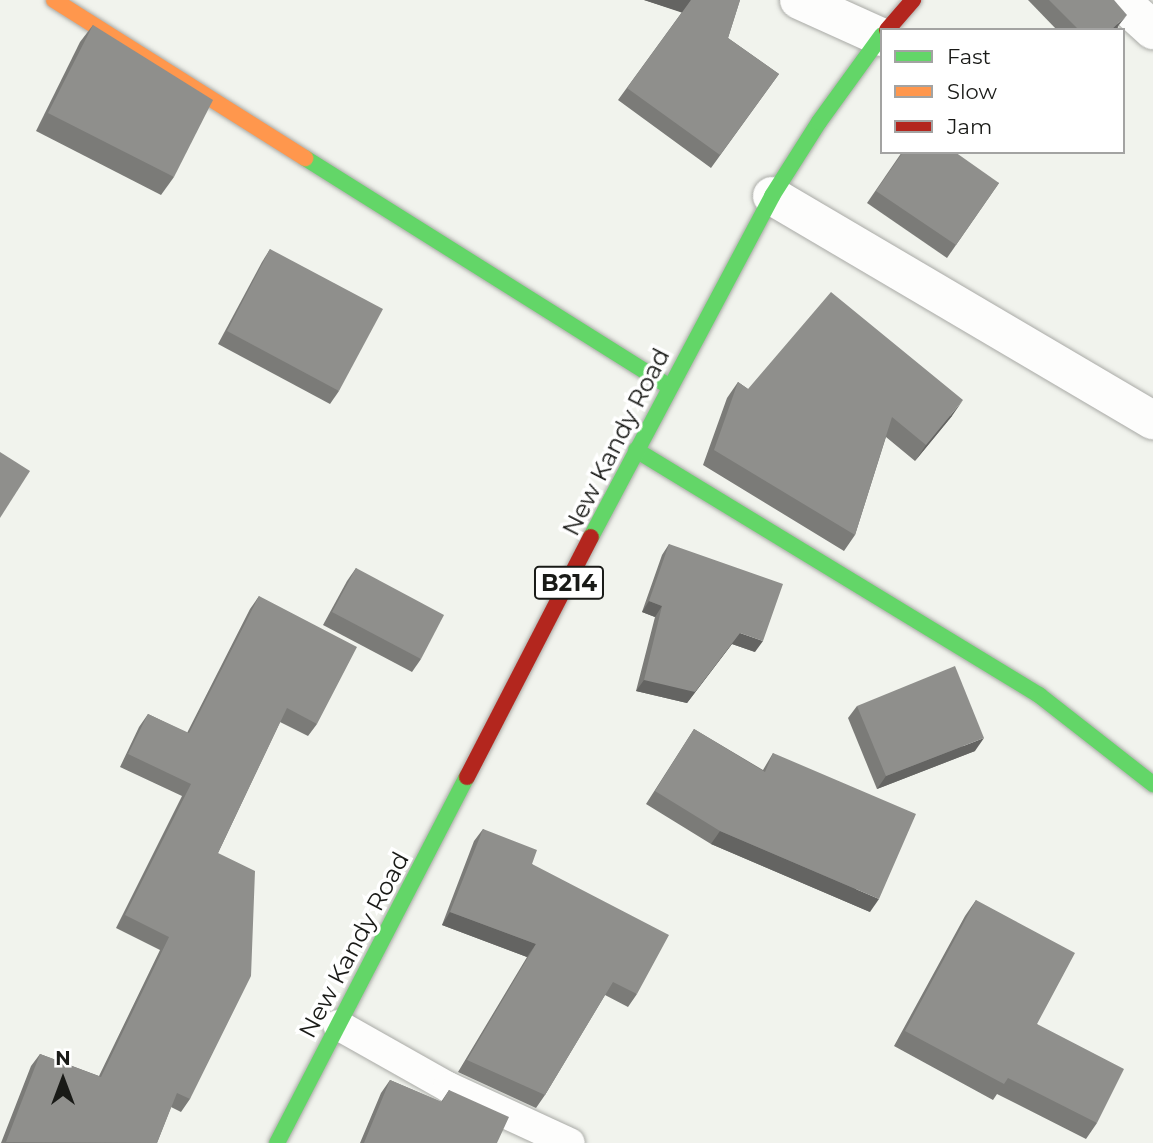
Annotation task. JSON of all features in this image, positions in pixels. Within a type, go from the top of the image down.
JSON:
[{"type":"street","points":[[54,0],[669,386]]},
{"type":"street","points":[[799,0],[880,33]]},
{"type":"street","name":"New Kandy Road","points":[[888,28],[913,0]]},
{"type":"street","points":[[1120,0],[1153,30]]},
{"type":"street","name":"New Kandy Road","points":[[277,1143],[669,386],[772,196],[819,122],[880,38]]},
{"type":"street","points":[[772,196],[1153,421]]},
{"type":"street","points":[[636,450],[1039,695],[1153,784]]},
{"type":"lane","points":[[338,1025],[448,1087],[570,1143]]},
{"type":"building","points":[[691,0],[740,0],[728,38],[779,74],[720,155],[627,88]]},
{"type":"building","points":[[1049,0],[1114,0],[1127,15],[1113,28],[1077,28]]},
{"type":"building","points":[[93,25],[213,100],[174,177],[48,113]]},
{"type":"building","points":[[902,154],[958,154],[999,183],[956,245],[876,191]]},
{"type":"building","points":[[270,249],[383,309],[339,391],[227,331]]},
{"type":"building","points":[[831,292],[963,400],[926,445],[892,417],[855,535],[714,450],[738,382],[748,389]]},
{"type":"building","points":[[0,452],[30,471],[0,518]]},
{"type":"building","points":[[669,544],[783,584],[763,641],[740,633],[695,692],[644,680],[662,606],[649,601]]},
{"type":"building","points":[[356,568],[444,615],[421,659],[332,612]]},
{"type":"building","points":[[259,596],[357,647],[317,724],[287,708],[218,853],[255,871],[251,976],[190,1099],[177,1093],[157,1143],[6,1142],[40,1054],[101,1077],[169,937],[125,915],[191,784],[128,754],[148,714],[189,733]]},
{"type":"building","points":[[955,666],[984,738],[886,776],[857,706]]},
{"type":"building","points":[[694,729],[765,772],[773,753],[916,814],[879,899],[720,831],[655,791]]},
{"type":"building","points":[[483,829],[537,850],[532,864],[669,935],[637,994],[613,982],[545,1095],[467,1060],[536,944],[450,912]]},
{"type":"building","points":[[976,900],[1075,953],[1037,1024],[1124,1069],[1097,1123],[1008,1078],[1004,1084],[905,1031]]},
{"type":"building","points":[[390,1080],[442,1102],[449,1090],[509,1117],[497,1143],[364,1143]]},
{"type":"traffic: fast","points":[[591,537],[772,196],[819,122],[880,38]]},
{"type":"traffic: fast","points":[[305,158],[669,386]]},
{"type":"traffic: fast","points":[[636,450],[1039,695],[1153,784]]},
{"type":"traffic: fast","points":[[277,1143],[467,777]]},
{"type":"traffic: slow","points":[[54,0],[305,158]]},
{"type":"traffic: jam","points":[[889,28],[913,0]]},
{"type":"traffic: jam","points":[[467,777],[591,537]]}]
